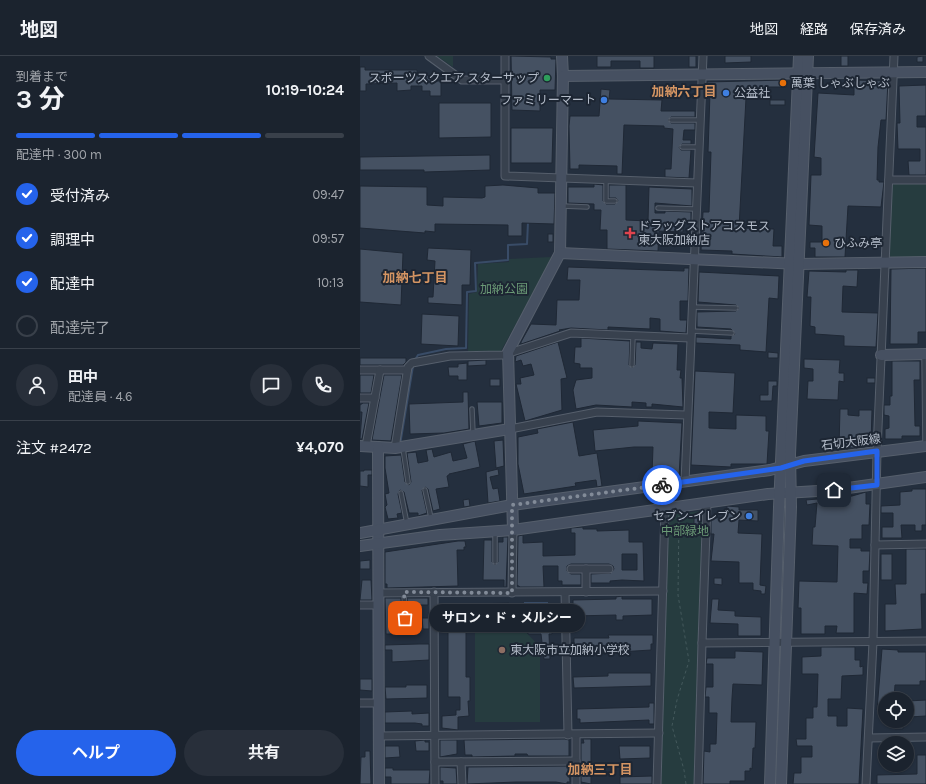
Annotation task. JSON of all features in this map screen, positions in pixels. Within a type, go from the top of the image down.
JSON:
[{"type":"street","points":[[429,56],[462,80],[505,80]]},
{"type":"street","points":[[505,56],[505,176],[697,183]]},
{"type":"street","points":[[512,593],[513,530],[508,352],[560,253],[563,76],[562,56]]},
{"type":"street","points":[[685,482],[686,415],[703,56]]},
{"type":"street","points":[[799,56],[803,73]]},
{"type":"street","points":[[770,784],[779,494],[785,466],[803,73],[808,56]]},
{"type":"street","points":[[866,784],[873,642],[877,451],[894,56]]},
{"type":"street","points":[[563,76],[926,72]]},
{"type":"street","points":[[889,180],[926,180]]},
{"type":"street","points":[[560,253],[794,264],[926,262]]},
{"type":"street","points":[[399,447],[407,370],[412,364],[450,356],[503,355],[508,352],[571,333],[633,336],[690,335]]},
{"type":"street","points":[[881,355],[925,354]]},
{"type":"street","points":[[360,370],[407,370]]},
{"type":"street","points":[[380,370],[375,398],[363,446],[399,447],[510,429],[597,412],[686,415]]},
{"type":"street","points":[[360,398],[375,398]]},
{"type":"street","name":"石切大阪線","points":[[360,533],[432,521],[512,505],[685,482],[785,466],[804,461],[924,446]]},
{"type":"street","points":[[378,447],[379,784]]},
{"type":"street","points":[[781,784],[791,494],[785,466]]},
{"type":"street","points":[[360,546],[413,538],[513,530],[707,503],[779,494],[877,485],[926,477]]},
{"type":"street","points":[[698,784],[707,503]]},
{"type":"street","points":[[658,784],[665,509]]},
{"type":"street","points":[[875,545],[926,544]]},
{"type":"street","points":[[571,569],[609,570]]},
{"type":"street","points":[[586,569],[586,592]]},
{"type":"street","points":[[378,593],[663,591]]},
{"type":"street","points":[[434,592],[435,784]]},
{"type":"street","points":[[565,592],[568,735]]},
{"type":"street","points":[[360,605],[378,605]]},
{"type":"street","points":[[702,643],[926,641]]},
{"type":"street","points":[[360,703],[379,703]]},
{"type":"street","points":[[378,736],[659,733]]},
{"type":"street","points":[[576,735],[576,784]]},
{"type":"street","points":[[869,738],[926,737]]},
{"type":"street","points":[[435,762],[576,761]]},
{"type":"street","points":[[461,762],[462,784]]},
{"type":"lane","points":[[671,120],[700,120]]},
{"type":"lane","points":[[682,147],[699,147]]},
{"type":"lane","points":[[606,179],[606,201],[615,201]]},
{"type":"lane","points":[[560,206],[587,207]]},
{"type":"lane","points":[[658,208],[696,209]]},
{"type":"lane","points":[[691,307],[736,308]]},
{"type":"lane","points":[[690,335],[732,333]]},
{"type":"lane","points":[[632,365],[633,336]]},
{"type":"lane","points":[[924,446],[925,354]]},
{"type":"lane","points":[[472,409],[473,435]]},
{"type":"lane","points":[[399,447],[408,482]]},
{"type":"lane","points":[[425,490],[432,521]]},
{"type":"lane","points":[[401,493],[408,525]]},
{"type":"lane","points":[[495,531],[496,562]]},
{"type":"lane","points":[[404,592],[405,618]]},
{"type":"path","points":[[679,507],[678,595],[688,661],[677,700],[672,726],[684,770],[686,784]]},
{"type":"green space","points":[[437,56],[453,56],[453,67]]},
{"type":"green space","points":[[895,183],[926,183],[926,258],[892,258],[889,255],[892,186]]},
{"type":"green space","name":"加納公園","points":[[551,257],[551,260],[501,351],[468,352],[469,294],[477,292],[478,264],[509,262],[509,259]]},
{"type":"green space","name":"中部緑地","points":[[700,511],[704,513],[695,784],[661,784],[668,515]]},
{"type":"green space","points":[[475,630],[524,630],[540,647],[540,722],[475,722]]},
{"type":"water","points":[[524,602],[548,602],[548,614],[524,615]]},
{"type":"building","points":[[511,56],[551,57],[551,59],[556,59],[555,90],[540,90],[540,111],[512,110]]},
{"type":"building","points":[[597,56],[654,56],[654,68],[640,68],[640,61],[611,61],[611,67],[597,67]]},
{"type":"building","points":[[689,56],[696,56],[696,67],[689,67]]},
{"type":"building","points":[[725,56],[751,56],[751,62],[725,63]]},
{"type":"building","points":[[841,56],[848,56],[848,66],[841,66]]},
{"type":"building","points":[[923,56],[923,62],[917,62],[917,57]]},
{"type":"building","points":[[360,67],[365,67],[365,70],[417,70],[417,73],[425,73],[434,81],[441,81],[441,96],[430,96],[430,91],[422,91],[422,86],[411,86],[411,90],[397,91],[397,83],[366,84],[366,91],[360,91]]},
{"type":"building","points":[[786,80],[786,87],[769,87],[768,99],[746,98],[739,228],[774,229],[773,246],[782,246],[782,257],[732,254],[732,251],[701,250],[703,212],[709,212],[711,152],[708,152],[710,93],[707,93],[707,82]]},
{"type":"building","points":[[854,80],[888,81],[886,120],[881,120],[878,147],[877,180],[879,180],[879,182],[884,182],[881,207],[848,206],[845,257],[815,257],[815,248],[810,248],[810,242],[822,242],[822,226],[809,225],[811,175],[821,175],[821,158],[814,157],[818,93],[854,95]]},
{"type":"building","points":[[926,85],[926,116],[917,116],[917,127],[926,127],[926,175],[909,175],[908,161],[920,161],[920,149],[898,149],[897,123],[900,123],[899,86]]},
{"type":"building","points":[[601,89],[610,90],[609,99],[662,100],[661,111],[695,111],[695,117],[671,117],[668,120],[671,123],[695,123],[695,130],[684,130],[683,140],[691,140],[691,144],[682,144],[679,147],[681,150],[691,150],[689,178],[665,177],[665,169],[671,169],[673,129],[664,128],[664,126],[624,125],[622,174],[617,174],[617,166],[579,165],[579,169],[570,169],[570,116],[599,116]]},
{"type":"building","points":[[770,100],[785,100],[785,105],[770,105]]},
{"type":"building","points":[[439,103],[491,103],[491,137],[439,138]]},
{"type":"building","points":[[511,128],[553,128],[552,163],[511,163]]},
{"type":"building","points":[[490,155],[490,170],[424,172],[424,170],[360,170],[360,157]]},
{"type":"building","points":[[594,184],[603,185],[603,201],[606,204],[615,204],[618,201],[616,198],[609,198],[609,185],[626,185],[626,220],[648,221],[649,187],[692,189],[692,206],[655,203],[655,213],[665,213],[665,211],[691,212],[691,221],[683,220],[683,232],[659,231],[658,251],[607,249],[607,230],[600,230],[601,210],[594,210],[594,204],[568,203],[568,187],[594,187]]},
{"type":"building","points":[[503,185],[538,188],[538,193],[555,193],[554,224],[522,223],[522,236],[508,236],[508,225],[435,224],[435,232],[425,231],[425,233],[360,228],[360,186],[427,187],[427,205],[443,206],[443,197],[482,198],[485,197],[485,186]]},
{"type":"building","points":[[548,234],[553,234],[553,242],[548,242]]},
{"type":"building","points":[[428,248],[471,250],[470,285],[462,285],[462,305],[428,303],[428,297],[433,297],[435,261],[427,260]]},
{"type":"building","points":[[360,249],[403,253],[401,305],[360,302]]},
{"type":"building","points":[[568,267],[684,271],[684,268],[689,268],[688,301],[680,301],[680,320],[687,320],[686,333],[660,331],[660,319],[650,318],[650,329],[608,327],[608,330],[571,328],[559,330],[560,331],[521,344],[531,324],[556,325],[557,300],[579,300],[580,280],[567,280]]},
{"type":"building","points":[[926,268],[926,332],[918,332],[918,344],[890,344],[891,269]]},
{"type":"building","points":[[846,270],[858,270],[857,287],[843,286],[842,312],[878,313],[876,347],[844,346],[844,336],[815,334],[815,327],[810,326],[811,297],[807,297],[809,271],[846,272]]},
{"type":"building","points":[[699,272],[779,276],[778,299],[769,298],[766,352],[740,350],[740,345],[696,343],[696,337],[731,339],[731,336],[735,334],[731,329],[697,327],[697,312],[736,311],[739,308],[736,305],[698,302]]},
{"type":"building","points":[[422,314],[459,316],[458,346],[421,344]]},
{"type":"building","points":[[581,338],[630,341],[629,365],[632,368],[635,365],[636,342],[641,342],[641,348],[652,349],[653,343],[678,344],[677,370],[681,370],[680,378],[682,378],[683,407],[652,404],[652,407],[646,407],[646,403],[632,402],[632,407],[596,405],[576,409],[573,390],[576,380],[592,378],[592,368],[580,368],[580,364],[574,363],[575,347],[581,347]]},
{"type":"building","points":[[558,342],[567,378],[561,379],[562,410],[525,421],[516,384],[521,384],[520,378],[534,375],[531,364],[523,366],[521,360],[515,362],[516,356]]},
{"type":"building","points":[[768,352],[778,353],[778,358],[768,358]]},
{"type":"building","points":[[360,358],[406,358],[406,362],[403,365],[360,365]]},
{"type":"building","points":[[804,359],[840,360],[839,373],[844,373],[844,382],[839,381],[838,400],[807,399],[808,381],[813,381],[813,369],[804,368]]},
{"type":"building","points":[[486,360],[486,365],[468,366],[468,361]]},
{"type":"building","points":[[892,361],[920,361],[920,380],[914,380],[915,426],[920,426],[920,436],[902,436],[902,439],[885,439],[885,429],[889,428],[889,416],[884,415],[884,405],[890,405],[890,396],[892,396]]},
{"type":"building","points":[[467,363],[467,380],[458,380],[458,376],[449,376],[448,367],[458,367],[458,364]]},
{"type":"building","points":[[695,371],[735,373],[733,413],[709,412],[709,428],[736,429],[736,415],[766,416],[766,431],[769,431],[767,464],[731,464],[731,467],[691,465]]},
{"type":"building","points":[[360,375],[374,375],[371,393],[360,393]]},
{"type":"building","points":[[384,375],[402,375],[391,441],[372,440]]},
{"type":"building","points":[[867,378],[875,378],[875,383],[867,383]]},
{"type":"building","points":[[490,379],[500,379],[500,386],[490,386]]},
{"type":"building","points":[[768,381],[777,381],[777,386],[773,386],[772,401],[760,401],[760,395],[768,395]]},
{"type":"building","points":[[463,392],[468,392],[469,429],[444,433],[410,434],[409,404],[463,402]]},
{"type":"building","points":[[477,402],[502,402],[502,423],[479,426]]},
{"type":"building","points":[[363,403],[369,403],[362,439],[360,439],[362,412],[360,412],[360,405]]},
{"type":"building","points":[[840,409],[848,409],[848,415],[859,416],[859,410],[872,410],[871,444],[853,448],[839,447]]},
{"type":"building","points":[[638,421],[682,423],[679,476],[652,475],[653,447],[634,447],[595,451],[593,430],[638,426]]},
{"type":"building","points":[[573,422],[579,456],[597,453],[602,486],[597,487],[596,480],[575,483],[576,486],[524,494],[518,464],[518,437],[538,433],[537,429]]},
{"type":"building","points":[[503,440],[504,466],[496,468],[494,441]]},
{"type":"building","points":[[475,441],[480,467],[449,474],[447,476],[449,487],[436,489],[440,509],[433,511],[428,489],[425,487],[422,490],[427,513],[418,516],[418,513],[409,513],[404,492],[400,490],[398,494],[402,513],[397,514],[398,518],[388,519],[385,507],[387,505],[385,494],[389,493],[385,468],[385,456],[401,455],[405,482],[409,485],[411,482],[407,453],[416,452],[418,463],[428,461],[426,450],[432,449],[434,457],[451,452],[453,461],[467,458],[463,444]]},
{"type":"building","points":[[498,469],[499,475],[490,477],[493,489],[498,488],[500,501],[488,503],[486,472]]},
{"type":"building","points":[[372,470],[372,475],[368,475],[368,487],[360,486],[360,471]]},
{"type":"building","points":[[912,489],[926,489],[926,525],[922,525],[922,531],[915,531],[915,525],[901,525],[902,538],[882,538],[882,527],[893,527],[893,513],[881,513],[881,506],[900,505],[900,492],[912,491]]},
{"type":"building","points":[[866,492],[866,504],[870,504],[869,525],[862,525],[862,539],[850,539],[850,548],[861,548],[861,551],[870,551],[869,571],[863,571],[863,583],[868,583],[867,594],[854,593],[854,633],[836,633],[837,626],[825,626],[825,634],[801,634],[801,608],[798,608],[799,581],[837,582],[838,546],[812,545],[817,503],[807,505],[806,500],[852,496]]},
{"type":"building","points":[[469,499],[470,506],[464,507],[463,500]]},
{"type":"building","points":[[727,506],[739,507],[739,510],[758,510],[758,521],[739,520],[738,533],[762,534],[760,585],[766,586],[765,594],[761,594],[761,591],[753,590],[753,583],[739,583],[739,562],[711,561],[714,534],[711,534],[711,518],[726,518]]},
{"type":"building","points":[[694,518],[699,518],[699,533],[694,532]]},
{"type":"building","points":[[583,527],[583,529],[597,529],[597,531],[629,530],[629,542],[643,542],[644,581],[622,580],[610,581],[610,583],[591,583],[591,574],[611,573],[614,569],[613,566],[609,564],[571,564],[567,566],[567,571],[571,574],[581,574],[581,585],[562,585],[562,581],[558,581],[558,566],[543,566],[544,587],[520,587],[517,585],[518,536],[523,535],[523,543],[543,542],[543,556],[575,555],[575,533],[571,533],[571,528]],"holes":[[[622,554],[637,554],[637,570],[622,570]]]},
{"type":"building","points":[[503,537],[508,537],[506,587],[504,587],[504,580],[483,580],[484,540],[492,540],[492,562],[495,565],[498,562],[498,542],[503,542]]},
{"type":"building","points":[[465,541],[466,547],[464,547],[464,550],[457,550],[458,586],[387,588],[387,584],[385,584],[385,552]]},
{"type":"building","points":[[906,549],[926,549],[926,594],[921,594],[922,629],[885,631],[885,604],[896,604],[895,584],[906,584]]},
{"type":"building","points":[[881,554],[892,554],[892,580],[881,580]]},
{"type":"building","points":[[370,560],[370,569],[360,569],[360,561]]},
{"type":"building","points":[[714,578],[722,578],[722,585],[714,584]]},
{"type":"building","points":[[362,580],[371,580],[372,600],[360,600]]},
{"type":"building","points":[[622,596],[622,599],[652,599],[652,615],[623,616],[623,620],[616,620],[616,615],[573,616],[573,600],[616,599],[616,597]]},
{"type":"building","points":[[385,598],[401,598],[402,618],[405,621],[408,618],[407,598],[428,598],[428,605],[415,605],[415,622],[400,623],[400,634],[386,634]]},
{"type":"building","points":[[712,599],[719,599],[718,610],[735,611],[735,616],[761,617],[761,636],[738,636],[738,624],[710,623]]},
{"type":"building","points":[[509,603],[509,621],[476,621],[476,604]]},
{"type":"building","points":[[448,609],[458,609],[458,622],[466,622],[466,677],[470,677],[470,701],[468,701],[469,716],[458,717],[458,730],[442,728],[442,716],[456,715],[456,710],[460,710],[460,697],[448,697]]},
{"type":"building","points":[[422,618],[429,618],[429,629],[423,629]]},
{"type":"building","points":[[544,619],[552,619],[552,634],[549,634],[550,659],[544,659],[541,634],[528,634],[528,626],[545,626]]},
{"type":"building","points":[[608,635],[653,635],[653,644],[651,644],[651,650],[576,653],[574,638],[609,638]]},
{"type":"building","points":[[429,644],[429,660],[392,662],[392,650],[385,650],[385,645]]},
{"type":"building","points":[[821,647],[855,647],[855,660],[860,660],[860,667],[863,666],[863,675],[842,676],[841,699],[828,699],[828,716],[837,716],[837,726],[847,726],[847,708],[863,709],[859,784],[793,784],[794,773],[801,773],[801,757],[812,757],[812,746],[797,746],[796,739],[806,739],[806,718],[813,718],[813,707],[817,707],[818,674],[802,674],[802,657],[821,656]]},
{"type":"building","points":[[882,649],[898,650],[898,652],[926,652],[926,681],[920,681],[920,685],[895,685],[894,692],[878,692]]},
{"type":"building","points":[[735,651],[763,652],[762,685],[733,684],[731,722],[756,722],[755,748],[753,748],[752,769],[750,768],[750,771],[745,771],[745,781],[730,781],[730,784],[703,784],[704,751],[710,752],[710,744],[716,744],[717,713],[709,713],[709,697],[705,697],[706,687],[713,687],[713,664],[706,664],[707,658],[735,658]]},
{"type":"building","points":[[608,673],[651,673],[651,686],[574,688],[573,677],[608,676]]},
{"type":"building","points":[[360,679],[372,679],[372,691],[360,690]]},
{"type":"building","points":[[406,685],[427,685],[427,698],[386,699],[385,687],[406,687]]},
{"type":"building","points":[[926,700],[926,716],[914,717],[914,701]]},
{"type":"building","points":[[649,703],[654,703],[654,724],[649,724],[649,720],[580,723],[580,719],[577,719],[577,709],[649,707]]},
{"type":"building","points":[[412,711],[412,714],[429,713],[429,726],[422,726],[422,724],[415,723],[385,723],[385,712]]},
{"type":"building","points":[[583,739],[591,739],[591,784],[581,782],[581,743],[584,743]]},
{"type":"building","points":[[425,740],[425,742],[429,742],[429,751],[416,751],[415,741]]},
{"type":"building","points":[[440,740],[457,740],[457,754],[440,757]]},
{"type":"building","points":[[464,740],[569,740],[569,756],[528,756],[527,754],[515,754],[515,756],[472,757],[472,755],[465,755]]},
{"type":"building","points":[[385,746],[399,746],[400,757],[385,758]]},
{"type":"building","points":[[619,746],[650,746],[650,758],[620,759]]},
{"type":"building","points":[[365,751],[370,751],[371,784],[360,784],[361,757],[365,757]]},
{"type":"building","points":[[917,755],[926,755],[926,784],[877,784],[877,775],[917,774]]},
{"type":"building","points":[[569,766],[570,782],[567,782],[567,784],[556,782],[516,782],[467,784],[468,767]]},
{"type":"building","points":[[440,767],[456,768],[457,784],[443,784],[443,781],[440,781]]},
{"type":"building","points":[[385,768],[393,768],[393,770],[430,770],[429,784],[391,784],[391,777],[385,777]]},
{"type":"building","points":[[652,776],[652,784],[620,784],[620,777]]},
{"type":"waterway","points":[[415,360],[418,355],[446,349],[466,348],[467,292],[476,291],[475,263],[508,260],[508,245],[527,244],[528,222]]},
{"type":"waterway","points":[[400,445],[413,366]]},
{"type":"way so far","points":[[405,618],[404,592],[512,593],[512,505],[662,485]]},
{"type":"place","name":"スポーツスクエア スターサップ","points":[[547,78]]},
{"type":"place","name":"萬葉 しゃぶしゃぶ","points":[[783,83]]},
{"type":"place","name":"公益社","points":[[726,93]]},
{"type":"place","name":"ファミリーマート","points":[[604,100]]},
{"type":"place","name":"ドラッグストアコスモス 東大阪加納店","points":[[630,233]]},
{"type":"place","name":"ひふみ亭","points":[[826,243]]},
{"type":"place","name":"セブン-イレブン","points":[[749,516]]},
{"type":"place","name":"サロン・ド・メルシー","points":[[405,618]]},
{"type":"place","name":"東大阪市立加納小学校","points":[[502,650]]},
{"type":"district","name":"加納六丁目","points":[[684,91]]},
{"type":"district","name":"加納七丁目","points":[[415,277]]},
{"type":"district","name":"加納三丁目","points":[[600,769]]},
{"type":"route","points":[[662,485],[781,468],[804,461],[877,451],[877,485],[834,490]]}]
